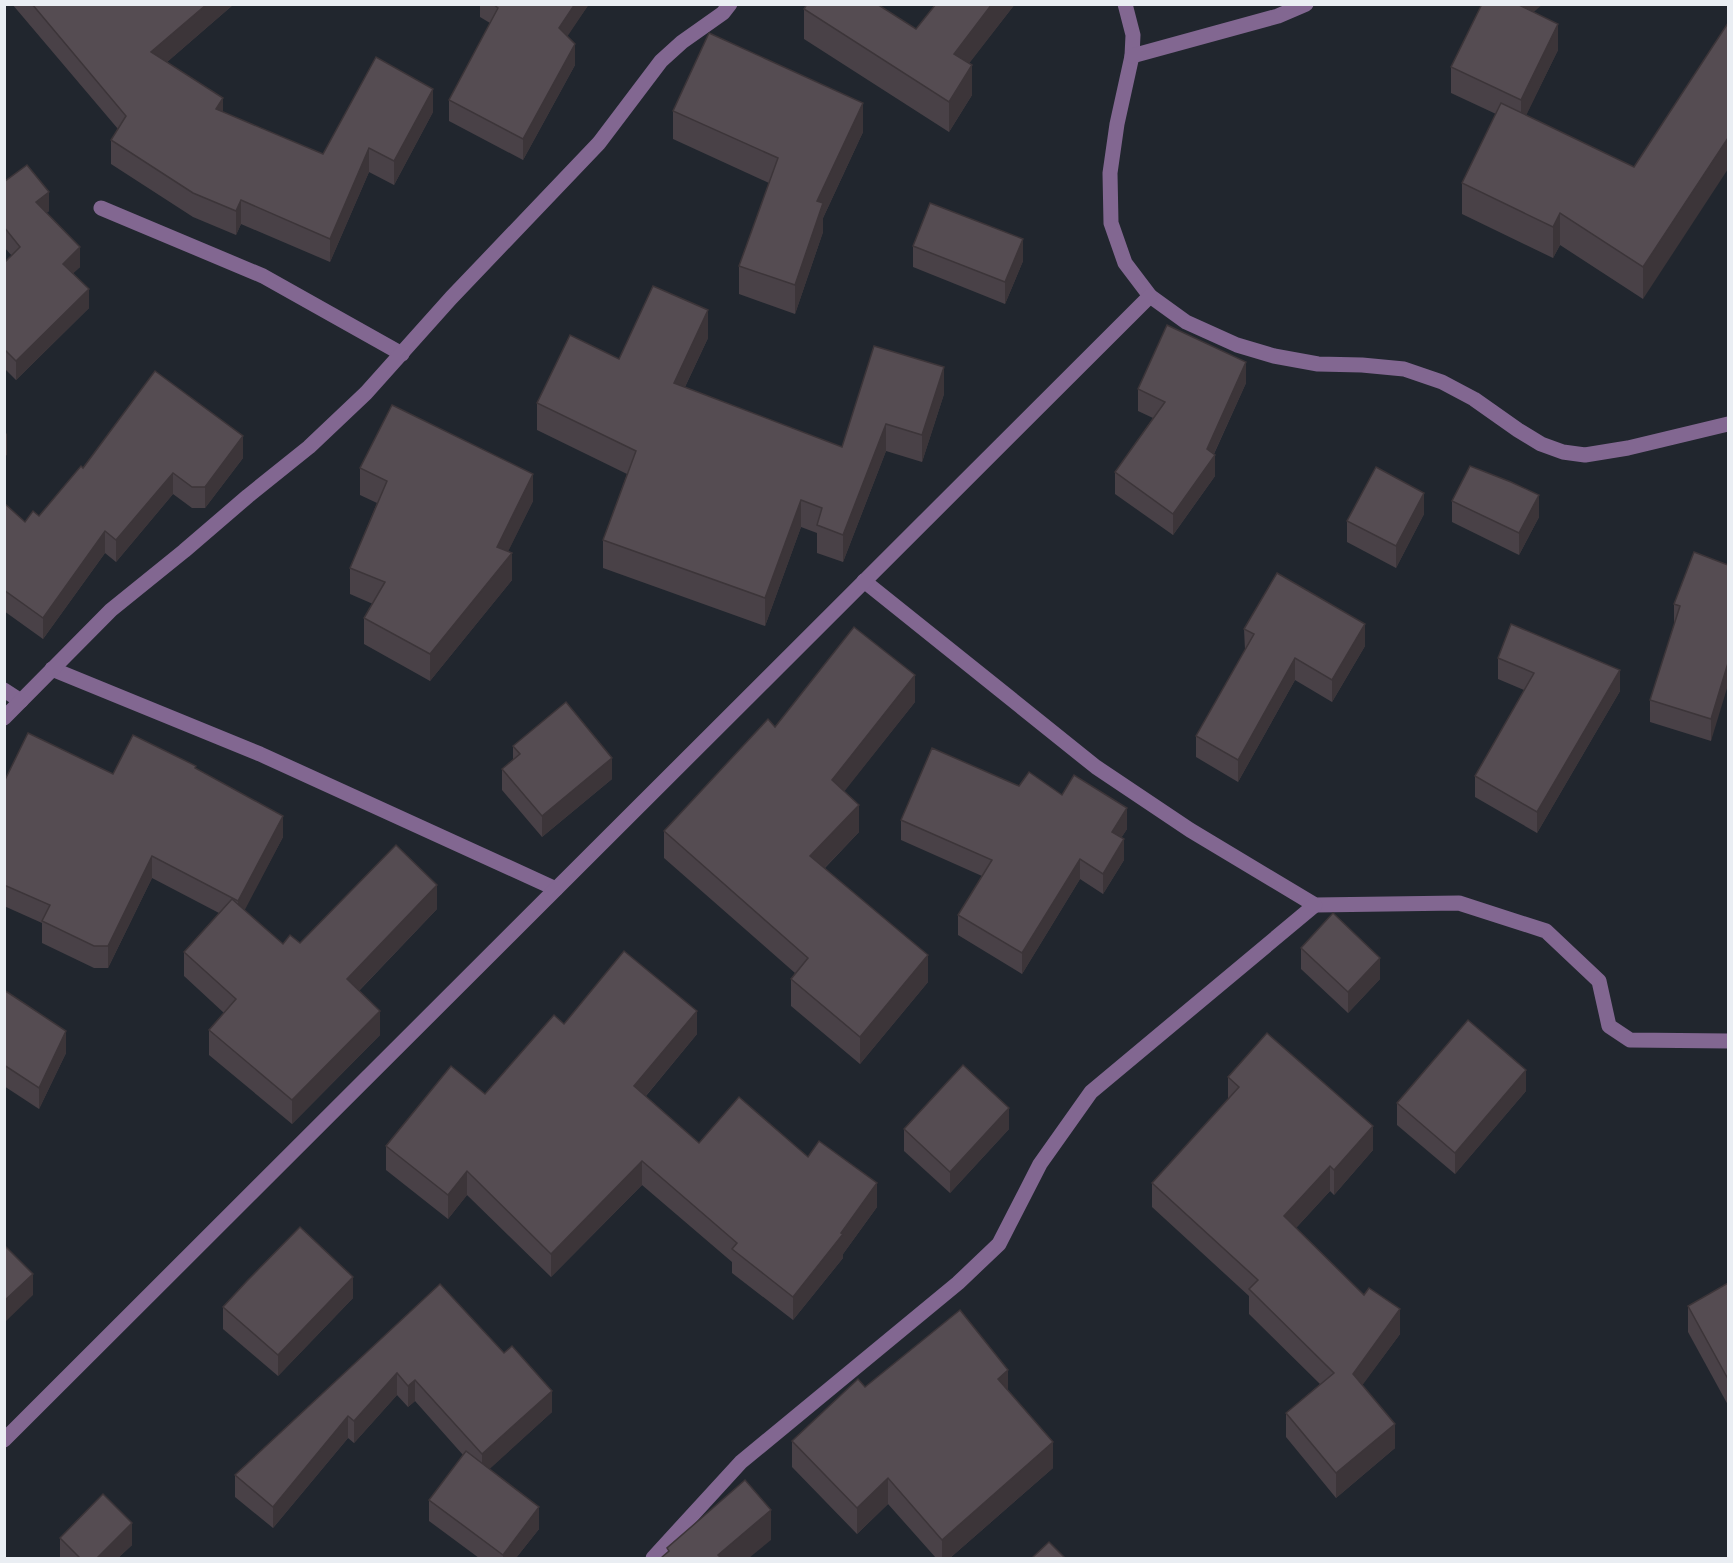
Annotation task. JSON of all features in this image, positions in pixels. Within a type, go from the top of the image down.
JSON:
[{"type":"street","points":[[4,718],[111,610],[309,447],[366,393],[599,143],[661,61],[682,42],[723,13],[730,4]]},
{"type":"street","points":[[1125,4],[1133,35],[1132,56],[1110,173],[1111,222],[1125,263],[1150,296],[1186,322],[1237,345],[1274,356],[1318,364],[1404,369],[1442,382],[1474,399],[1541,444],[1563,452],[1585,454],[1628,448],[1728,424]]},
{"type":"street","points":[[1132,56],[1278,16],[1306,4]]},
{"type":"street","points":[[101,208],[262,276],[402,354]]},
{"type":"street","points":[[4,1440],[1150,296]]},
{"type":"street","points":[[864,581],[1096,767],[1190,830],[1315,905],[1459,903],[1535,927],[1546,931],[1599,981],[1609,1026],[1630,1040],[1728,1041]]},
{"type":"street","points":[[52,669],[260,754],[556,889]]},
{"type":"street","points":[[4,690],[21,701]]},
{"type":"street","points":[[653,1558],[741,1462],[958,1283],[999,1244],[1040,1164],[1091,1092],[1315,905]]},
{"type":"building","points":[[32,4],[207,4],[151,52],[223,98],[216,109],[323,154],[376,57],[433,89],[394,161],[369,148],[330,239],[241,200],[236,211],[193,193],[111,140],[126,116]]},
{"type":"building","points":[[493,4],[575,4],[559,28],[575,44],[523,139],[449,100],[498,8]]},
{"type":"building","points":[[807,4],[877,4],[916,29],[936,4],[992,4],[954,54],[972,65],[949,102],[804,9]]},
{"type":"building","points":[[1482,4],[1517,4],[1558,24],[1521,100],[1451,67]]},
{"type":"building","points":[[1728,23],[1728,138],[1643,267],[1560,213],[1553,227],[1462,183],[1501,103],[1634,167]]},
{"type":"building","points":[[709,33],[863,103],[817,201],[823,203],[795,285],[739,266],[778,158],[673,111]]},
{"type":"building","points":[[27,165],[49,192],[36,202],[80,247],[63,264],[89,289],[16,361],[4,349],[4,263],[20,247],[4,227],[4,182]]},
{"type":"building","points":[[930,203],[1023,239],[1005,282],[913,246]]},
{"type":"building","points":[[653,286],[708,310],[674,383],[842,447],[874,346],[944,367],[922,435],[886,424],[843,535],[817,525],[822,508],[801,500],[765,598],[603,540],[636,451],[537,403],[570,335],[619,359]]},
{"type":"building","points":[[1167,325],[1246,362],[1207,449],[1215,455],[1173,514],[1115,472],[1165,402],[1138,389]]},
{"type":"building","points":[[155,371],[243,436],[205,487],[192,487],[173,473],[116,540],[105,531],[43,618],[4,590],[4,503],[25,522],[33,511],[39,516],[81,466],[83,468]]},
{"type":"building","points":[[392,405],[533,474],[497,547],[512,553],[430,654],[364,618],[385,582],[350,568],[387,481],[360,468]]},
{"type":"building","points":[[1470,466],[1539,495],[1519,533],[1452,501]]},
{"type":"building","points":[[1376,467],[1424,493],[1396,546],[1347,521]]},
{"type":"building","points":[[1694,552],[1728,565],[1728,663],[1711,719],[1650,700],[1680,606],[1674,604]]},
{"type":"building","points":[[1277,573],[1365,624],[1332,680],[1295,658],[1238,760],[1196,736],[1254,634],[1244,629]]},
{"type":"building","points":[[1511,624],[1620,670],[1537,812],[1475,776],[1534,673],[1498,658]]},
{"type":"building","points":[[854,627],[915,675],[832,780],[859,805],[810,856],[928,955],[860,1037],[791,979],[808,958],[664,831],[768,719],[775,727]]},
{"type":"building","points":[[566,702],[612,758],[542,816],[502,769],[520,754],[513,746]]},
{"type":"building","points":[[28,733],[113,774],[133,735],[196,766],[195,768],[283,816],[238,901],[152,856],[108,946],[94,946],[42,921],[50,905],[4,885],[4,782]]},
{"type":"building","points":[[932,748],[1019,786],[1029,772],[1062,795],[1074,775],[1127,808],[1112,832],[1124,839],[1103,874],[1080,859],[1022,953],[958,915],[992,860],[901,820]]},
{"type":"building","points":[[396,845],[437,885],[347,979],[380,1011],[292,1100],[209,1030],[236,999],[184,952],[232,899],[283,944],[290,935],[300,943]]},
{"type":"building","points":[[1333,913],[1380,958],[1348,992],[1301,948]]},
{"type":"building","points":[[624,951],[697,1011],[634,1086],[699,1143],[739,1097],[808,1157],[819,1141],[877,1183],[841,1233],[843,1234],[793,1297],[732,1249],[737,1243],[642,1161],[551,1254],[467,1171],[448,1195],[386,1146],[451,1066],[485,1094],[554,1015],[564,1024]]},
{"type":"building","points":[[4,990],[66,1031],[39,1088],[4,1065]]},
{"type":"building","points":[[1468,1020],[1526,1070],[1455,1153],[1397,1103]]},
{"type":"building","points":[[1267,1033],[1373,1126],[1334,1170],[1330,1166],[1284,1216],[1364,1295],[1369,1288],[1400,1309],[1353,1374],[1395,1424],[1336,1473],[1286,1413],[1334,1373],[1249,1289],[1258,1280],[1152,1183],[1239,1087],[1228,1077]]},
{"type":"building","points":[[963,1065],[1009,1108],[950,1172],[904,1129]]},
{"type":"building","points":[[300,1227],[353,1277],[278,1355],[223,1307]]},
{"type":"building","points":[[4,1245],[33,1274],[4,1301]]},
{"type":"building","points":[[1728,1283],[1728,1379],[1688,1306]]},
{"type":"building","points":[[440,1284],[504,1353],[512,1346],[552,1391],[482,1454],[415,1380],[408,1386],[397,1373],[354,1421],[348,1416],[273,1507],[235,1475]]},
{"type":"building","points":[[960,1310],[1008,1370],[998,1379],[1053,1442],[942,1540],[888,1478],[857,1508],[792,1441],[858,1379],[865,1387]]},
{"type":"building","points":[[466,1451],[539,1507],[503,1555],[429,1500]]},
{"type":"building","points":[[745,1480],[771,1510],[718,1555],[721,1558],[661,1558],[669,1551],[667,1548]]},
{"type":"building","points":[[103,1494],[132,1523],[97,1558],[80,1558],[60,1538]]},
{"type":"building","points":[[1049,1542],[1065,1558],[1032,1558]]}]
